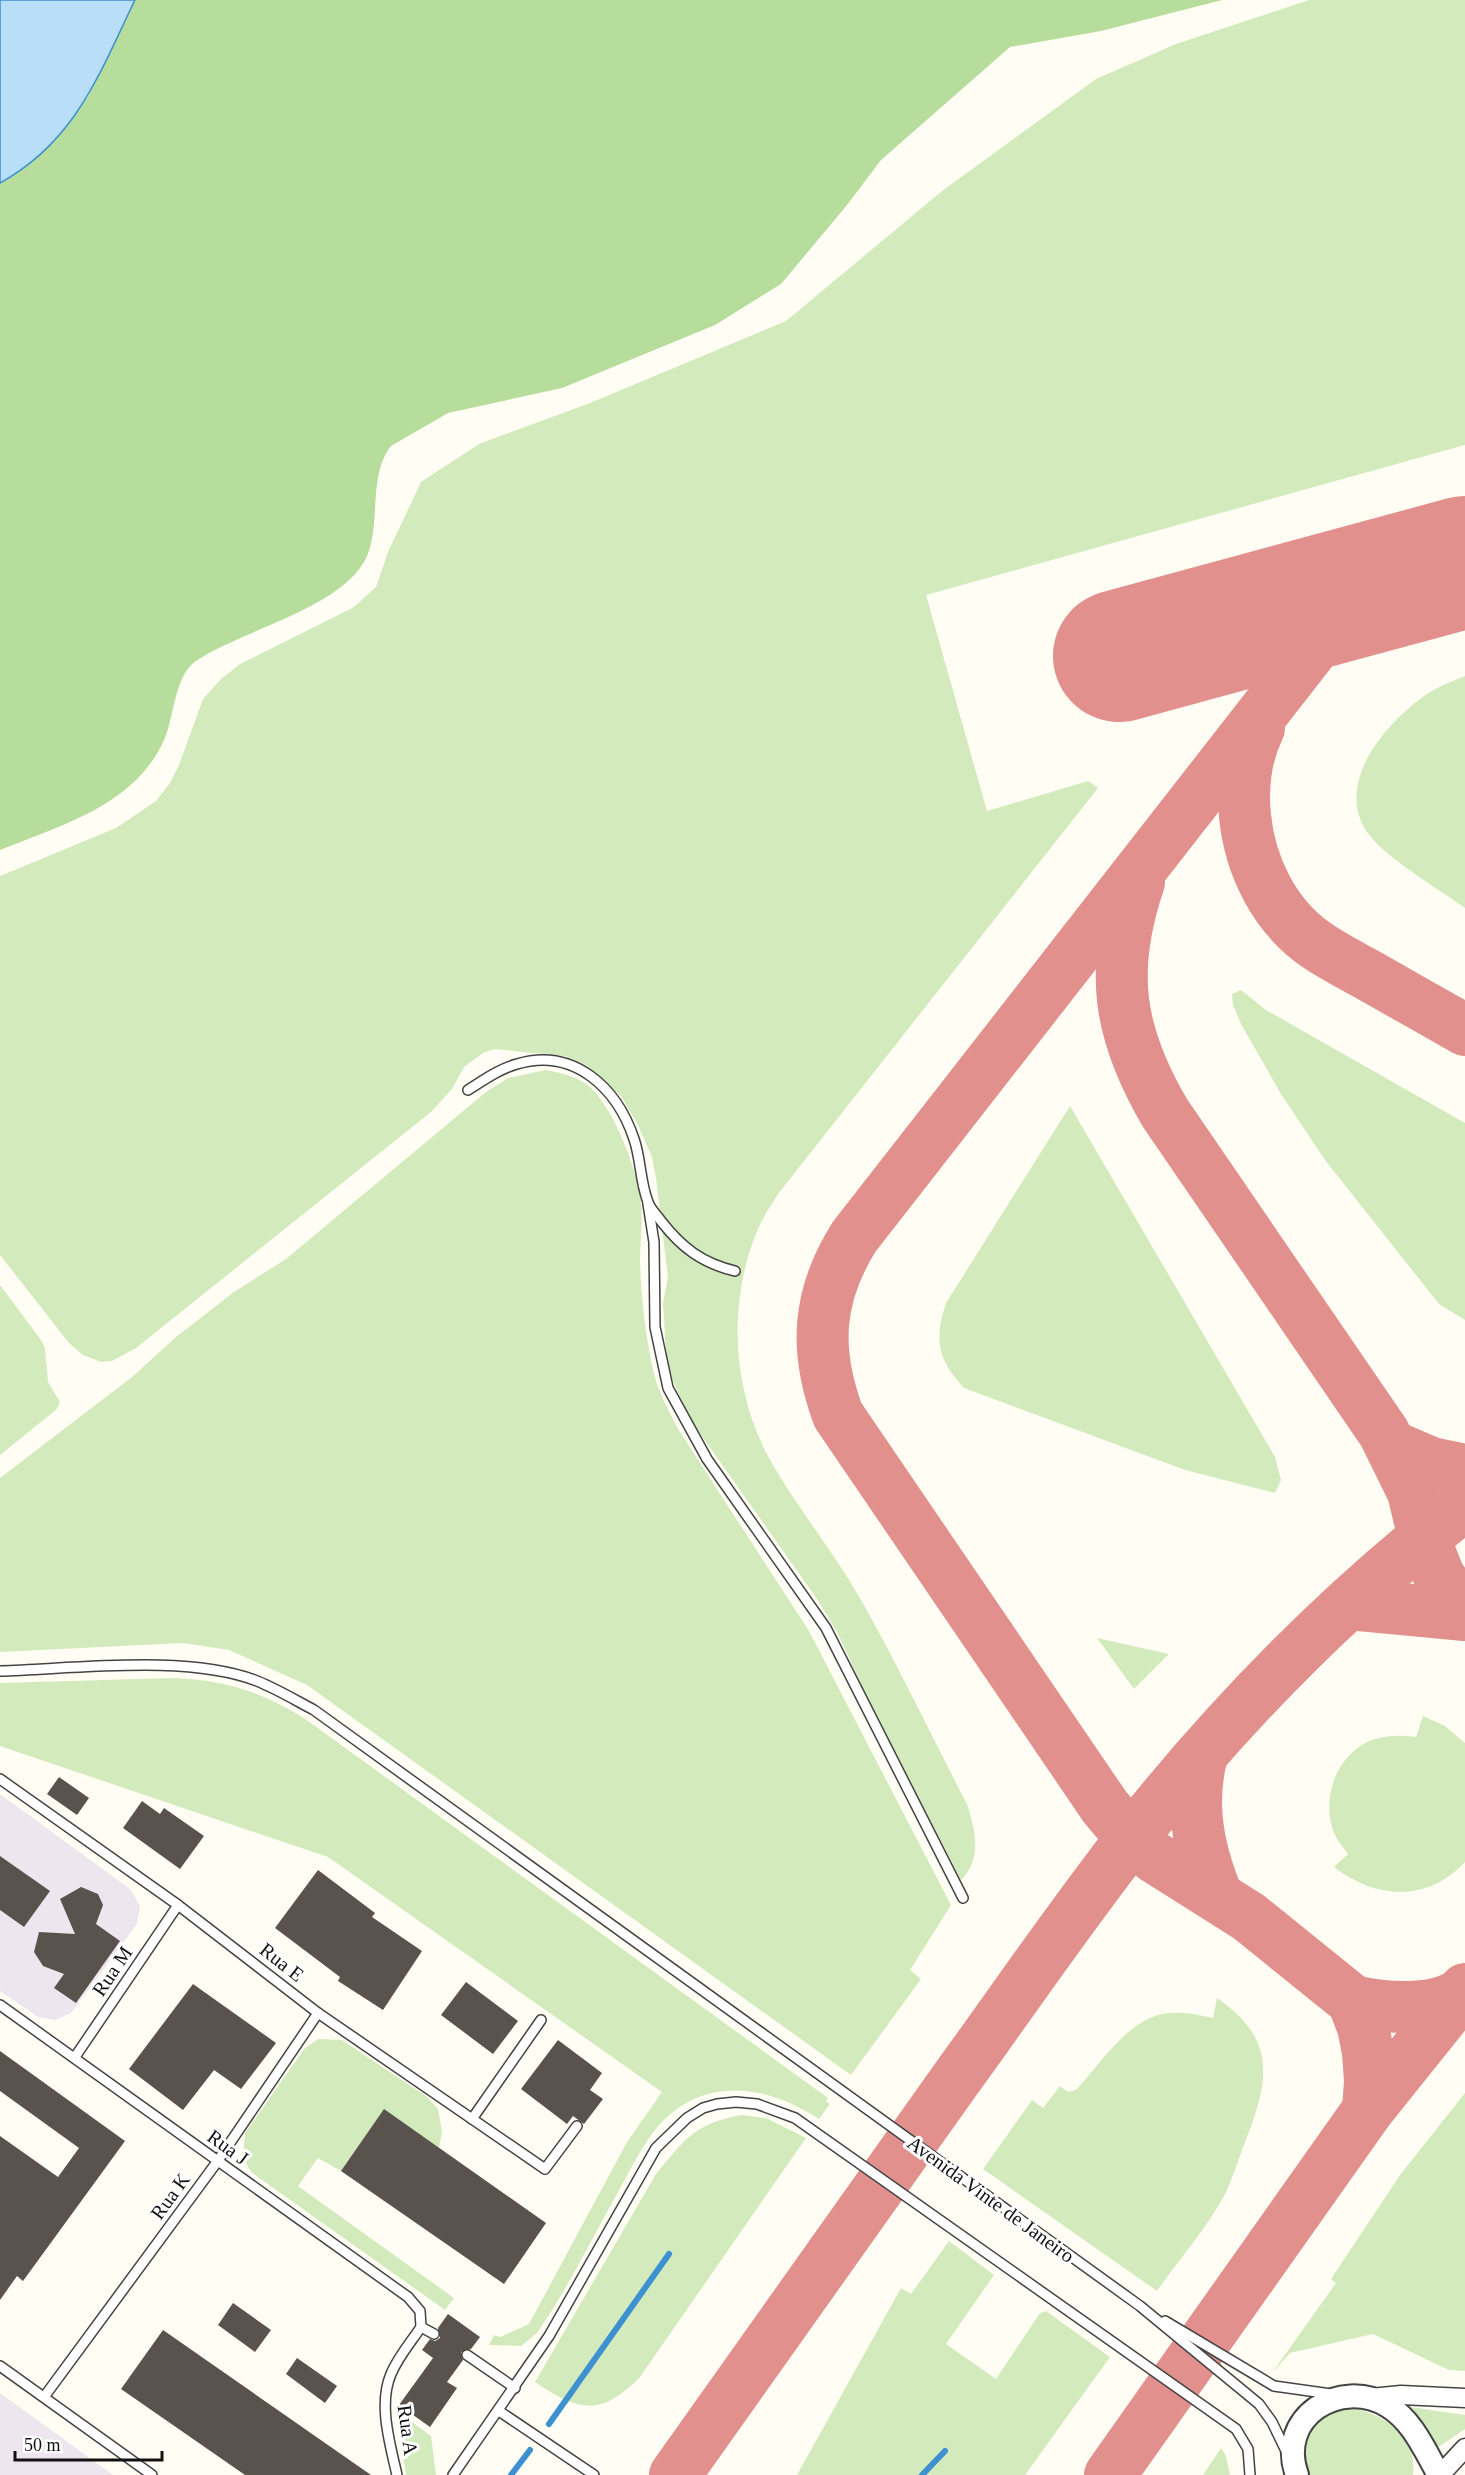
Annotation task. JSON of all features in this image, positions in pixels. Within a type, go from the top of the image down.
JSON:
[{"type":"street","points":[[1293,2471],[1294,2438],[1303,2417],[1318,2405],[1361,2398],[1401,2395],[1465,2398]]},
{"type":"street","points":[[1361,2398],[1398,2413],[1410,2425],[1440,2475],[1465,2448]]},
{"type":"street","points":[[1421,2445],[1425,2465],[1424,2475]]},
{"type":"lane","points":[[468,1090],[496,1072],[517,1064],[538,1060],[558,1062],[577,1068],[611,1093],[635,1141],[648,1204],[654,1242],[655,1327],[668,1388],[707,1459],[826,1628],[963,1898]]},
{"type":"lane","points":[[648,1204],[682,1246],[699,1258],[735,1271]]},
{"type":"lane","name":"Avenida Vinte de Janeiro","points":[[0,1671],[186,1666],[225,1672],[255,1680],[284,1693],[314,1710],[1140,2306]]},
{"type":"lane","name":"Rua E","points":[[0,1779],[178,1905],[318,2013],[545,2169],[577,2126]]},
{"type":"lane","name":"Rua M","points":[[75,2057],[178,1905]]},
{"type":"lane","name":"Rua J","points":[[0,2005],[408,2297],[420,2311],[421,2326]]},
{"type":"lane","name":"Rua K","points":[[44,2397],[217,2162],[318,2013]]},
{"type":"lane","points":[[472,2118],[541,2020]]},
{"type":"lane","points":[[453,2475],[500,2411],[549,2336],[656,2148],[687,2118],[703,2108],[736,2102],[757,2104],[795,2118],[812,2129],[1236,2429],[1248,2449],[1250,2475]]},
{"type":"lane","points":[[1140,2306],[1274,2386],[1361,2398]]},
{"type":"lane","points":[[1140,2306],[1259,2404],[1272,2422],[1293,2471]]},
{"type":"lane","points":[[421,2326],[434,2334]]},
{"type":"lane","name":"Rua A","points":[[396,2475],[385,2405],[386,2391],[392,2372],[421,2326]]},
{"type":"lane","points":[[467,2355],[515,2388]]},
{"type":"lane","points":[[0,2366],[152,2475]]},
{"type":"lane","points":[[500,2411],[594,2475]]},
{"type":"shaded area","points":[[0,1794],[130,1889],[140,1906],[137,1924],[71,2013],[55,2020],[38,2017],[0,1991]]},
{"type":"shaded area","points":[[0,2393],[113,2475],[0,2475]]},
{"type":"green space","points":[[135,0],[1222,0],[1101,31],[1010,47],[881,160],[781,284],[715,325],[562,388],[448,413],[391,446],[384,458],[377,485],[371,543],[367,556],[355,574],[337,590],[315,604],[216,649],[196,661],[183,677],[164,740],[151,762],[135,781],[116,797],[71,821],[0,850],[0,183],[13,176],[88,97]]},
{"type":"green space","points":[[1309,0],[1465,0],[1465,445],[926,595],[987,811],[1088,781],[1098,788],[778,1194],[758,1229],[741,1288],[738,1349],[749,1409],[759,1438],[782,1480],[851,1583],[967,1804],[973,1824],[975,1853],[968,1871],[961,1880],[872,1707],[837,1632],[817,1599],[689,1418],[671,1376],[666,1353],[663,1303],[668,1277],[652,1157],[638,1125],[621,1096],[586,1065],[565,1056],[494,1049],[483,1053],[464,1067],[452,1089],[431,1112],[136,1348],[112,1361],[101,1362],[83,1355],[69,1343],[0,1255],[0,876],[116,828],[156,801],[170,783],[179,765],[203,699],[221,679],[240,664],[354,607],[376,587],[388,552],[421,482],[479,444],[590,403],[786,321],[942,191],[1096,79],[1176,44]]},
{"type":"green space","points":[[1465,676],[1465,908],[1399,862],[1375,842],[1367,832],[1359,814],[1357,795],[1360,776],[1368,758],[1392,725],[1425,695]]},
{"type":"green space","points":[[1241,990],[1266,1010],[1465,1123],[1465,1320],[1439,1304],[1325,1160],[1281,1094],[1241,1024],[1233,1005],[1232,994]]},
{"type":"green space","points":[[546,1070],[582,1081],[601,1100],[617,1126],[630,1157],[641,1201],[641,1287],[647,1340],[663,1400],[680,1432],[809,1631],[951,1905],[910,1970],[921,1979],[851,2075],[307,1685],[229,1650],[183,1643],[0,1652],[0,1478],[132,1377],[176,1337],[234,1292],[286,1259],[486,1092],[508,1078]]},
{"type":"green space","points":[[1070,1106],[1275,1457],[1281,1480],[1275,1493],[1185,1470],[964,1388],[948,1368],[940,1349],[939,1339],[946,1303]]},
{"type":"green space","points":[[0,1285],[41,1340],[45,1348],[48,1382],[60,1402],[57,1409],[0,1455]]},
{"type":"green space","points":[[1097,1638],[1169,1654],[1134,1689]]},
{"type":"green space","points":[[172,1678],[225,1684],[256,1694],[304,1718],[828,2098],[826,2101],[830,2104],[819,2119],[797,2106],[774,2097],[751,2092],[729,2091],[707,2094],[686,2103],[667,2118],[649,2138],[569,2282],[537,2333],[521,2346],[489,2345],[494,2335],[500,2337],[529,2324],[627,2142],[662,2092],[328,1857],[0,1746],[0,1683]]},
{"type":"green space","points":[[1423,1716],[1445,1726],[1465,1743],[1465,1862],[1434,1885],[1401,1892],[1383,1890],[1350,1878],[1334,1867],[1348,1854],[1336,1838],[1331,1821],[1329,1807],[1331,1792],[1341,1765],[1350,1754],[1375,1739],[1396,1736],[1416,1737]]},
{"type":"green space","points":[[1217,1998],[1237,2014],[1259,2046],[1263,2063],[1263,2081],[1253,2120],[1223,2198],[1200,2234],[1157,2291],[983,2169],[1032,2100],[1043,2108],[1060,2086],[1068,2092],[1076,2090],[1118,2042],[1130,2031],[1156,2015],[1187,2013],[1213,2018]]},
{"type":"green space","points":[[318,2039],[342,2040],[426,2096],[438,2109],[442,2132],[439,2148],[384,2110],[341,2171],[318,2158],[298,2186],[454,2298],[445,2310],[251,2172],[243,2157],[245,2133],[305,2048]]},
{"type":"green space","points":[[1465,2093],[1465,2371],[1449,2370],[1373,2334],[1290,2353],[1272,2373],[1336,2283],[1331,2279],[1400,2175]]},
{"type":"green space","points":[[742,2115],[766,2118],[806,2138],[640,2377],[613,2399],[589,2406],[564,2399],[535,2382],[656,2174],[692,2134],[726,2118]]},
{"type":"green space","points":[[949,2241],[994,2275],[946,2344],[996,2379],[1040,2313],[1046,2311],[1110,2357],[1025,2475],[797,2475],[901,2288],[911,2294]]},
{"type":"green space","points":[[1410,2407],[1465,2415],[1465,2429],[1437,2448]]},
{"type":"green space","points":[[1354,2408],[1378,2417],[1398,2431],[1411,2450],[1413,2475],[1307,2475],[1305,2449],[1312,2428],[1328,2414]]},
{"type":"green space","points":[[396,2410],[431,2436],[436,2475],[406,2475]]},
{"type":"green space","points":[[1221,2448],[1226,2456],[1230,2475],[1203,2475]]},
{"type":"water","points":[[0,0],[135,0],[97,79],[67,126],[26,166],[0,183]]},
{"type":"building","points":[[59,1777],[89,1798],[77,1815],[47,1794]]},
{"type":"building","points":[[142,1801],[160,1814],[164,1808],[204,1836],[180,1869],[123,1828]]},
{"type":"building","points":[[0,1856],[50,1891],[24,1927],[0,1910]]},
{"type":"building","points":[[318,1870],[375,1913],[372,1917],[422,1951],[383,2010],[338,1981],[340,1977],[275,1928]]},
{"type":"building","points":[[81,1887],[98,1894],[103,1905],[96,1924],[120,1941],[76,2003],[54,1988],[64,1974],[43,1966],[34,1952],[39,1932],[75,1934],[60,1899]]},
{"type":"building","points":[[466,1982],[518,2021],[493,2054],[441,2015]]},
{"type":"building","points":[[193,1984],[276,2043],[241,2089],[214,2070],[183,2110],[129,2069]]},
{"type":"building","points":[[558,2040],[602,2073],[590,2090],[603,2099],[584,2124],[573,2116],[567,2124],[521,2089]]},
{"type":"building","points":[[0,2051],[125,2141],[23,2281],[17,2276],[0,2300],[0,2136],[58,2177],[79,2148],[0,2091]]},
{"type":"building","points":[[384,2109],[546,2223],[504,2284],[341,2171]]},
{"type":"building","points":[[233,2303],[271,2330],[255,2352],[218,2325]]},
{"type":"building","points":[[448,2314],[480,2337],[471,2349],[461,2352],[463,2360],[447,2382],[457,2388],[430,2427],[399,2405],[433,2358],[422,2350],[430,2339],[435,2341],[440,2338],[438,2328]]},
{"type":"building","points":[[163,2330],[371,2475],[245,2475],[121,2389]]},
{"type":"building","points":[[297,2358],[337,2386],[325,2403],[286,2374]]},
{"type":"waterway","points":[[549,2424],[669,2254]]},
{"type":"waterway","points":[[511,2475],[530,2450]]},
{"type":"waterway","points":[[922,2475],[945,2451]]},
{"type":"taxiway","points":[[1368,2110],[1370,2081],[1368,2052],[1363,2027],[1353,2001],[1249,1917],[1154,1857],[1132,1839],[1105,1807],[838,1415],[825,1368],[823,1324],[826,1302],[833,1281],[854,1237],[1319,641],[1352,612],[1386,592],[1465,565]]},
{"type":"taxiway","points":[[1259,728],[1246,771],[1245,816],[1252,853],[1266,888],[1276,904],[1287,919],[1315,944],[1465,1030]]},
{"type":"taxiway","points":[[1139,882],[1124,944],[1123,1000],[1128,1028],[1149,1084],[1165,1113],[1384,1433],[1413,1492],[1424,1538],[1439,1576],[1465,1613]]},
{"type":"taxiway","points":[[1396,1448],[1431,1463],[1465,1470]]},
{"type":"taxiway","points":[[675,2475],[1064,1928],[1168,1793],[1247,1705],[1330,1620],[1374,1580],[1465,1505]]},
{"type":"taxiway","points":[[1349,1604],[1465,1615]]},
{"type":"taxiway","points":[[1202,1755],[1196,1789],[1197,1822],[1203,1855],[1214,1888]]},
{"type":"taxiway","points":[[1110,2475],[1368,2110],[1465,1989]]},
{"type":"taxiway","points":[[1353,2001],[1407,2007],[1435,2004],[1459,1995]]},
{"type":"runway","points":[[1119,656],[1465,562]]}]
